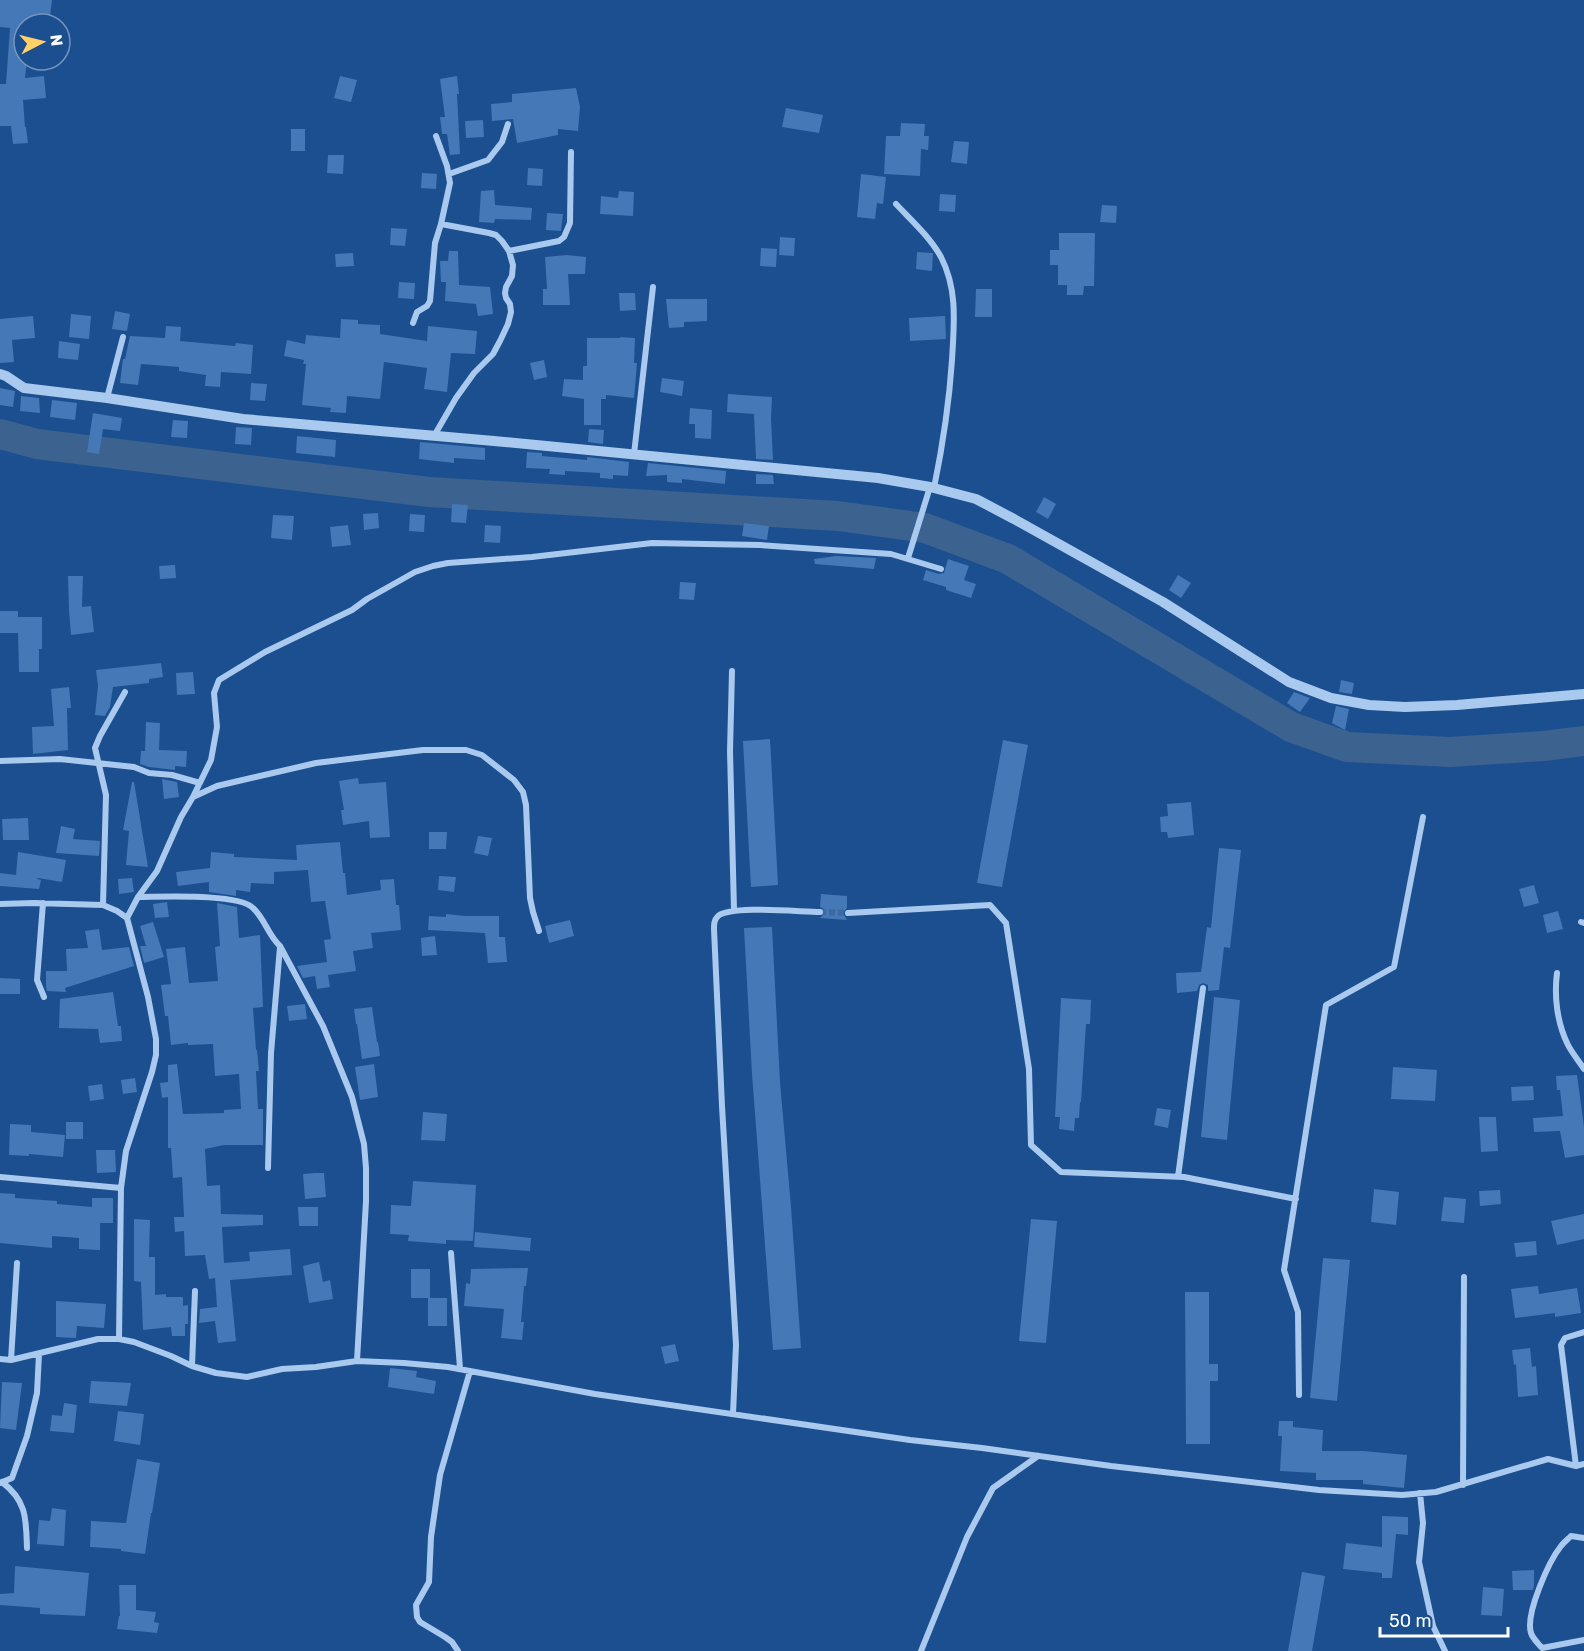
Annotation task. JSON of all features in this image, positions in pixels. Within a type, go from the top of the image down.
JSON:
[{"type":"street","points":[[449,174],[488,160],[502,142],[508,124]]},
{"type":"street","points":[[413,323],[417,312],[430,302],[435,243],[448,191],[449,174],[436,136]]},
{"type":"street","points":[[509,251],[559,242],[564,237],[570,223],[571,152]]},
{"type":"street","points":[[896,204],[940,255],[951,281],[955,311],[948,409],[942,452],[908,558]]},
{"type":"street","points":[[434,436],[456,398],[474,373],[493,354],[508,324],[511,307],[505,293],[513,273],[509,251],[496,235],[441,224]]},
{"type":"street","points":[[634,454],[653,287]]},
{"type":"street","points":[[107,398],[123,337]]},
{"type":"street","points":[[0,374],[24,388],[243,419],[878,478],[932,488],[976,499],[1014,519],[1163,602],[1289,682],[1331,698],[1369,705],[1405,707],[1584,694]]},
{"type":"street","points":[[127,918],[156,871],[211,760],[217,727],[214,693],[222,677],[265,652],[352,610],[415,572],[448,563],[532,557],[652,543],[760,545],[891,554],[941,569]]},
{"type":"street","points":[[732,671],[730,751],[734,910]]},
{"type":"street","points":[[103,905],[106,795],[95,748],[125,692]]},
{"type":"street","points":[[193,797],[217,786],[316,763],[423,750],[466,750],[483,755],[514,780],[523,792],[526,806],[530,898],[539,931]]},
{"type":"street","points":[[0,761],[60,759],[134,767],[149,773],[172,775],[200,783]]},
{"type":"street","points":[[1299,1395],[1298,1312],[1284,1270],[1326,1005],[1394,967],[1423,817]]},
{"type":"street","points":[[138,897],[212,898],[250,905],[263,919],[272,939],[280,946],[323,1026],[352,1097],[364,1144],[366,1201],[357,1361]]},
{"type":"street","points":[[43,903],[37,980],[44,997]]},
{"type":"street","points":[[0,904],[103,905],[117,910],[127,918],[148,997],[156,1039],[156,1055],[126,1151],[121,1188],[119,1339]]},
{"type":"street","points":[[848,913],[990,905],[1006,923],[1029,1069],[1031,1145],[1061,1172],[1178,1177],[1296,1199]]},
{"type":"street","points":[[733,1414],[736,1345],[721,1095],[715,920],[719,915],[734,910],[820,912]]},
{"type":"street","points":[[268,1168],[271,1053],[280,946]]},
{"type":"street","points":[[1557,973],[1555,988],[1561,1026],[1567,1044],[1584,1069]]},
{"type":"street","points":[[1178,1177],[1203,988]]},
{"type":"street","points":[[0,1176],[121,1188]]},
{"type":"street","points":[[451,1253],[460,1368]]},
{"type":"street","points":[[11,1360],[17,1263]]},
{"type":"street","points":[[1463,1485],[1464,1277]]},
{"type":"street","points":[[192,1366],[195,1292]]},
{"type":"street","points":[[1576,1466],[1561,1345],[1564,1338],[1584,1332]]},
{"type":"street","points":[[0,1359],[11,1360],[98,1339],[119,1339],[134,1342],[192,1366],[216,1373],[247,1377],[282,1369],[357,1361],[460,1368],[595,1394],[733,1414],[959,1446],[1319,1490],[1402,1495],[1436,1492],[1548,1460],[1576,1466],[1584,1464]]},
{"type":"street","points":[[1,1483],[12,1478],[27,1436],[37,1393],[39,1354]]},
{"type":"street","points":[[458,1651],[446,1637],[420,1622],[416,1605],[429,1582],[431,1537],[438,1486],[470,1371]]},
{"type":"street","points":[[921,1651],[967,1538],[993,1488],[1038,1456]]},
{"type":"street","points":[[1,1483],[13,1490],[19,1499],[27,1523],[27,1548]]},
{"type":"street","points":[[1420,1493],[1423,1523],[1419,1562],[1433,1626],[1444,1651]]},
{"type":"street","points":[[1584,1538],[1572,1536],[1562,1544],[1545,1573],[1530,1621],[1531,1633],[1542,1648],[1584,1640]]},
{"type":"building","points":[[0,0],[52,0],[50,12],[12,12],[12,72],[26,72],[25,78],[44,76],[46,98],[23,100],[28,143],[13,144],[11,126],[0,126],[0,84],[6,84],[10,28],[0,27]]},
{"type":"building","points":[[340,76],[357,80],[351,102],[334,98]]},
{"type":"building","points":[[457,76],[460,154],[450,155],[447,134],[442,134],[440,117],[445,117],[440,79]]},
{"type":"building","points":[[576,88],[580,107],[578,131],[558,129],[558,135],[517,143],[513,119],[492,121],[491,104],[512,102],[512,94]]},
{"type":"building","points":[[786,108],[823,115],[819,133],[782,127]]},
{"type":"building","points":[[483,120],[484,137],[466,138],[465,121]]},
{"type":"building","points":[[901,123],[925,124],[924,136],[929,136],[928,150],[921,149],[920,176],[884,174],[886,136],[900,136]]},
{"type":"building","points":[[291,129],[305,129],[305,151],[291,151]]},
{"type":"building","points":[[954,141],[969,142],[967,164],[951,162]]},
{"type":"building","points":[[328,155],[344,155],[343,174],[327,173]]},
{"type":"building","points":[[528,168],[543,169],[542,186],[527,185]]},
{"type":"building","points":[[422,173],[437,174],[436,189],[421,188]]},
{"type":"building","points":[[861,174],[886,177],[883,204],[877,203],[875,219],[857,217]]},
{"type":"building","points":[[494,190],[495,205],[532,208],[531,220],[495,219],[494,223],[479,222],[481,191]]},
{"type":"building","points":[[619,191],[634,192],[633,216],[600,214],[601,196],[618,198]]},
{"type":"building","points":[[940,194],[956,195],[955,212],[939,211]]},
{"type":"building","points":[[1102,205],[1117,206],[1116,223],[1100,222]]},
{"type":"building","points":[[547,213],[563,214],[561,231],[546,230]]},
{"type":"building","points":[[391,228],[407,229],[405,246],[390,245]]},
{"type":"building","points":[[1059,233],[1095,233],[1094,286],[1084,286],[1083,295],[1067,295],[1067,285],[1058,285],[1058,265],[1050,265],[1050,250],[1059,250]]},
{"type":"building","points":[[780,237],[795,238],[794,256],[779,255]]},
{"type":"building","points":[[761,248],[777,249],[776,267],[760,266]]},
{"type":"building","points":[[449,251],[458,251],[459,285],[490,287],[493,314],[478,316],[476,304],[445,301],[446,282],[441,282],[440,261],[448,261]]},
{"type":"building","points":[[917,252],[933,253],[932,271],[916,269]]},
{"type":"building","points":[[353,253],[354,266],[336,267],[335,254]]},
{"type":"building","points":[[567,255],[586,257],[585,274],[568,274],[570,305],[543,305],[543,289],[547,289],[545,257]]},
{"type":"building","points":[[399,282],[415,283],[414,299],[398,298]]},
{"type":"building","points":[[976,289],[992,289],[992,317],[975,317]]},
{"type":"building","points":[[619,293],[635,293],[636,310],[620,311]]},
{"type":"building","points":[[666,299],[707,299],[707,321],[684,322],[684,327],[669,328]]},
{"type":"building","points":[[115,311],[130,314],[127,331],[112,329]]},
{"type":"building","points":[[71,314],[91,316],[89,339],[69,337]]},
{"type":"building","points":[[33,316],[35,338],[12,340],[14,362],[0,363],[0,319]]},
{"type":"building","points":[[945,316],[946,339],[910,341],[909,318]]},
{"type":"building","points":[[341,319],[358,320],[358,324],[380,325],[380,334],[427,341],[428,326],[477,331],[475,354],[451,353],[447,392],[424,389],[427,368],[384,362],[380,399],[347,396],[346,413],[330,412],[331,408],[302,405],[306,364],[303,364],[304,360],[284,356],[287,340],[305,344],[306,335],[340,338]]},
{"type":"building","points":[[166,326],[181,327],[180,341],[235,346],[236,343],[253,345],[251,374],[221,372],[220,387],[205,386],[206,375],[179,371],[179,367],[141,364],[138,385],[120,383],[123,359],[125,359],[130,336],[165,338]]},
{"type":"building","points":[[587,338],[635,338],[634,363],[637,363],[634,398],[606,395],[606,399],[601,399],[601,425],[584,425],[584,399],[562,396],[564,379],[583,380],[583,366],[587,366]]},
{"type":"building","points":[[59,341],[80,344],[78,360],[58,358]]},
{"type":"building","points":[[544,360],[547,377],[534,380],[530,363]]},
{"type":"building","points":[[662,378],[684,381],[682,396],[660,392]]},
{"type":"building","points":[[251,383],[267,384],[265,401],[250,400]]},
{"type":"building","points":[[0,388],[15,391],[13,407],[0,405]]},
{"type":"building","points":[[728,394],[772,397],[773,460],[756,459],[754,414],[727,412]]},
{"type":"building","points":[[21,396],[39,398],[40,413],[20,411]]},
{"type":"building","points":[[52,400],[77,403],[75,420],[50,417]]},
{"type":"building","points":[[690,408],[712,410],[711,439],[695,438],[695,424],[689,424]]},
{"type":"building","points":[[93,413],[122,418],[120,431],[103,429],[99,454],[87,452]]},
{"type":"building","points":[[173,420],[188,421],[187,438],[171,437]]},
{"type":"building","points":[[236,427],[252,428],[251,445],[235,444]]},
{"type":"building","points":[[589,429],[604,430],[603,444],[588,442]]},
{"type":"building","points":[[297,436],[336,440],[335,457],[296,453]]},
{"type":"building","points":[[420,442],[485,448],[485,460],[454,458],[454,463],[419,459]]},
{"type":"building","points":[[527,452],[542,453],[542,456],[587,460],[587,457],[629,462],[628,476],[613,475],[613,479],[600,478],[600,473],[565,471],[565,475],[549,474],[550,469],[526,468]]},
{"type":"building","points":[[648,463],[726,471],[725,484],[682,479],[682,483],[667,482],[667,475],[646,476]]},
{"type":"building","points":[[756,474],[773,475],[774,484],[756,484]]},
{"type":"building","points":[[1044,497],[1056,504],[1048,519],[1036,512]]},
{"type":"building","points":[[452,504],[468,505],[466,523],[451,522]]},
{"type":"building","points":[[378,513],[379,528],[364,530],[363,514]]},
{"type":"building","points":[[410,514],[425,515],[424,532],[409,531]]},
{"type":"building","points":[[273,515],[294,516],[292,540],[271,538]]},
{"type":"building","points":[[744,523],[769,526],[767,540],[742,536]]},
{"type":"building","points":[[348,525],[351,545],[332,547],[330,527]]},
{"type":"building","points":[[485,525],[501,526],[500,543],[484,542]]},
{"type":"building","points":[[836,556],[876,558],[874,569],[815,564],[814,559]]},
{"type":"building","points":[[948,559],[969,566],[964,580],[976,584],[971,598],[923,580],[926,570],[939,574],[944,573]]},
{"type":"building","points":[[175,565],[176,578],[160,579],[159,566]]},
{"type":"building","points":[[1178,575],[1191,583],[1181,598],[1169,590]]},
{"type":"building","points":[[68,576],[83,576],[82,607],[91,606],[94,632],[71,635]]},
{"type":"building","points":[[680,582],[696,583],[694,600],[679,599]]},
{"type":"building","points":[[0,611],[18,611],[18,617],[42,617],[39,672],[19,672],[18,633],[0,633]]},
{"type":"building","points":[[161,663],[163,677],[149,679],[149,683],[113,687],[110,707],[105,716],[95,715],[98,686],[96,670]]},
{"type":"building","points":[[193,672],[195,694],[177,695],[176,673]]},
{"type":"building","points":[[1341,680],[1354,683],[1352,694],[1339,692]]},
{"type":"building","points":[[69,687],[71,708],[67,708],[68,750],[33,754],[32,727],[54,726],[51,689]]},
{"type":"building","points":[[1294,692],[1310,698],[1300,712],[1287,703]]},
{"type":"building","points":[[1336,706],[1349,709],[1345,730],[1332,723]]},
{"type":"building","points":[[146,722],[160,723],[159,750],[187,751],[186,767],[175,766],[175,770],[140,764],[141,751],[145,751]]},
{"type":"building","points":[[770,739],[778,885],[751,887],[743,741]]},
{"type":"building","points":[[1003,740],[1028,745],[1002,887],[977,883]]},
{"type":"building","points":[[358,778],[359,784],[386,782],[390,837],[370,838],[369,821],[343,825],[341,810],[344,810],[339,781]]},
{"type":"building","points":[[162,779],[177,782],[179,797],[164,799]]},
{"type":"building","points":[[132,782],[134,782],[148,867],[126,865],[129,831],[123,830]]},
{"type":"building","points":[[1191,802],[1194,835],[1168,838],[1167,832],[1161,832],[1160,817],[1168,816],[1167,804]]},
{"type":"building","points":[[28,818],[29,840],[3,840],[2,819]]},
{"type":"building","points":[[61,826],[75,829],[73,839],[100,841],[99,856],[56,853]]},
{"type":"building","points":[[429,832],[447,832],[446,849],[429,849]]},
{"type":"building","points":[[478,836],[492,838],[488,856],[474,853]]},
{"type":"building","points":[[340,842],[347,895],[381,890],[380,880],[394,879],[401,930],[371,933],[373,948],[353,951],[356,971],[328,975],[330,987],[317,989],[315,976],[303,978],[297,966],[327,962],[324,940],[331,939],[325,901],[311,902],[308,870],[274,872],[274,884],[251,883],[250,892],[236,890],[236,896],[209,892],[209,882],[178,886],[176,872],[210,868],[211,852],[234,854],[234,857],[297,860],[296,845]]},
{"type":"building","points":[[1219,848],[1241,850],[1230,948],[1224,947],[1219,990],[1208,991],[1208,985],[1203,983],[1199,985],[1197,991],[1177,993],[1176,973],[1201,972],[1207,927],[1211,928]]},
{"type":"building","points":[[18,852],[66,860],[62,882],[38,878],[41,880],[39,889],[0,886],[0,873],[16,875]]},
{"type":"building","points":[[439,876],[456,877],[454,892],[438,890]]},
{"type":"building","points":[[132,878],[134,892],[119,894],[118,879]]},
{"type":"building","points":[[1534,885],[1539,903],[1524,907],[1519,889]]},
{"type":"building","points":[[821,894],[847,896],[847,908],[843,913],[847,920],[820,918],[825,913],[820,907]]},
{"type":"building","points":[[167,902],[169,917],[155,918],[153,904]]},
{"type":"building","points":[[217,903],[237,907],[239,938],[260,935],[263,1007],[253,1008],[259,1071],[256,1071],[258,1109],[263,1109],[263,1145],[224,1145],[205,1149],[207,1186],[220,1185],[221,1214],[263,1215],[263,1225],[222,1227],[224,1263],[250,1261],[249,1252],[290,1249],[292,1275],[230,1280],[236,1341],[218,1343],[215,1321],[199,1323],[200,1309],[217,1307],[215,1278],[209,1279],[205,1255],[185,1256],[184,1231],[175,1232],[174,1217],[184,1217],[182,1177],[173,1178],[171,1148],[168,1148],[168,1097],[162,1098],[160,1083],[168,1082],[168,1065],[177,1064],[183,1114],[224,1113],[224,1110],[241,1109],[239,1074],[215,1076],[213,1044],[171,1045],[168,1016],[165,1016],[161,985],[171,984],[166,949],[185,947],[189,983],[218,981],[215,947],[220,946]]},
{"type":"building","points":[[1558,911],[1563,929],[1547,933],[1543,915]]},
{"type":"building","points":[[446,914],[499,916],[499,937],[505,937],[507,962],[488,963],[485,933],[428,930],[429,916],[446,917]]},
{"type":"building","points":[[570,920],[574,936],[549,943],[545,926]]},
{"type":"building","points":[[153,922],[164,957],[144,963],[140,946],[146,946],[140,926]]},
{"type":"building","points":[[772,927],[780,1082],[801,1348],[773,1350],[752,1074],[744,928]]},
{"type":"building","points":[[99,929],[102,950],[129,947],[134,966],[65,988],[66,992],[47,991],[46,971],[67,971],[66,949],[88,948],[85,931]]},
{"type":"building","points":[[435,936],[437,955],[422,956],[421,938]]},
{"type":"building","points":[[0,978],[20,979],[20,994],[0,994]]},
{"type":"building","points":[[113,992],[122,1041],[100,1043],[98,1029],[59,1028],[60,999]]},
{"type":"building","points":[[1214,997],[1240,1000],[1227,1140],[1201,1137]]},
{"type":"building","points":[[1061,998],[1091,1000],[1090,1024],[1086,1024],[1079,1118],[1075,1118],[1074,1131],[1059,1129],[1060,1117],[1055,1117]]},
{"type":"building","points":[[305,1004],[307,1019],[289,1021],[287,1006]]},
{"type":"building","points":[[372,1007],[380,1056],[362,1059],[354,1009]]},
{"type":"building","points":[[374,1064],[378,1097],[360,1100],[355,1067]]},
{"type":"building","points":[[1393,1067],[1437,1070],[1435,1101],[1391,1099]]},
{"type":"building","points":[[1577,1075],[1584,1127],[1584,1155],[1565,1158],[1560,1131],[1534,1132],[1533,1118],[1563,1116],[1556,1076]]},
{"type":"building","points":[[135,1078],[137,1092],[123,1094],[121,1080]]},
{"type":"building","points":[[102,1084],[104,1099],[90,1101],[88,1086]]},
{"type":"building","points":[[1533,1086],[1534,1100],[1512,1101],[1511,1087]]},
{"type":"building","points":[[1157,1108],[1171,1110],[1168,1128],[1154,1125]]},
{"type":"building","points":[[423,1112],[447,1114],[445,1141],[421,1140]]},
{"type":"building","points":[[1479,1117],[1496,1117],[1498,1151],[1481,1152]]},
{"type":"building","points":[[66,1122],[83,1122],[83,1139],[66,1139]]},
{"type":"building","points":[[10,1124],[31,1125],[31,1132],[65,1135],[63,1157],[9,1155]]},
{"type":"building","points":[[96,1150],[115,1150],[116,1172],[97,1173]]},
{"type":"building","points":[[324,1173],[326,1197],[305,1199],[303,1174]]},
{"type":"building","points":[[413,1181],[476,1185],[473,1241],[446,1240],[446,1244],[408,1241],[409,1235],[390,1234],[391,1205],[411,1206]]},
{"type":"building","points":[[1374,1189],[1399,1192],[1396,1225],[1371,1222]]},
{"type":"building","points":[[1500,1190],[1501,1204],[1480,1206],[1479,1191]]},
{"type":"building","points":[[0,1193],[15,1194],[15,1198],[57,1201],[57,1204],[92,1207],[92,1198],[113,1198],[113,1223],[100,1223],[100,1250],[79,1249],[79,1238],[52,1236],[52,1248],[0,1243]]},
{"type":"building","points":[[1444,1197],[1466,1199],[1464,1223],[1441,1221]]},
{"type":"building","points":[[298,1207],[318,1207],[318,1226],[299,1226]]},
{"type":"building","points":[[1584,1214],[1584,1239],[1557,1245],[1551,1221]]},
{"type":"building","points":[[134,1219],[150,1220],[149,1257],[155,1257],[155,1295],[183,1297],[183,1306],[188,1305],[188,1324],[185,1324],[185,1336],[172,1336],[171,1327],[143,1330],[141,1282],[134,1281]]},
{"type":"building","points":[[1031,1219],[1057,1221],[1046,1343],[1019,1341]]},
{"type":"building","points":[[475,1232],[531,1238],[530,1251],[474,1247]]},
{"type":"building","points":[[1536,1241],[1537,1255],[1516,1257],[1514,1243]]},
{"type":"building","points":[[1323,1258],[1350,1260],[1337,1401],[1310,1398]]},
{"type":"building","points":[[319,1262],[323,1282],[330,1280],[333,1299],[309,1303],[303,1266]]},
{"type":"building","points":[[528,1268],[521,1322],[524,1322],[522,1340],[501,1338],[504,1309],[464,1306],[466,1283],[470,1284],[471,1269]]},
{"type":"building","points":[[411,1269],[430,1269],[430,1298],[411,1298]]},
{"type":"building","points":[[1538,1286],[1539,1294],[1577,1288],[1581,1313],[1555,1317],[1555,1313],[1515,1318],[1511,1289]]},
{"type":"building","points":[[1185,1292],[1209,1292],[1209,1364],[1218,1364],[1218,1381],[1210,1381],[1210,1444],[1186,1444]]},
{"type":"building","points":[[428,1298],[447,1298],[447,1326],[428,1326]]},
{"type":"building","points":[[56,1301],[106,1304],[104,1328],[77,1326],[76,1338],[56,1337]]},
{"type":"building","points":[[675,1344],[679,1361],[665,1364],[661,1347]]},
{"type":"building","points":[[1530,1348],[1532,1367],[1536,1366],[1538,1395],[1518,1397],[1516,1364],[1514,1365],[1512,1350]]},
{"type":"building","points":[[390,1368],[417,1371],[416,1377],[436,1381],[434,1394],[388,1387]]},
{"type":"building","points":[[91,1381],[131,1383],[127,1406],[89,1403]]},
{"type":"building","points":[[2,1382],[22,1383],[16,1430],[0,1428]]},
{"type":"building","points":[[64,1403],[77,1405],[74,1433],[50,1431],[52,1415],[62,1416]]},
{"type":"building","points":[[118,1411],[144,1414],[140,1445],[114,1441]]},
{"type":"building","points":[[1279,1421],[1293,1421],[1293,1427],[1323,1430],[1322,1451],[1363,1451],[1407,1455],[1404,1488],[1363,1484],[1363,1480],[1316,1480],[1316,1473],[1280,1471],[1282,1436],[1278,1436]]},
{"type":"building","points":[[137,1459],[160,1463],[145,1554],[121,1551],[121,1549],[90,1547],[91,1521],[126,1523]]},
{"type":"building","points":[[52,1508],[66,1510],[64,1546],[37,1544],[39,1520],[50,1521]]},
{"type":"building","points":[[1382,1516],[1408,1517],[1408,1535],[1396,1534],[1392,1578],[1382,1578],[1382,1573],[1343,1569],[1346,1543],[1382,1547]]},
{"type":"building","points":[[15,1566],[89,1573],[85,1616],[40,1614],[40,1608],[0,1605],[0,1594],[14,1593]]},
{"type":"building","points":[[1534,1570],[1533,1590],[1513,1590],[1512,1571]]},
{"type":"building","points":[[1302,1572],[1325,1576],[1312,1651],[1288,1651]]},
{"type":"building","points":[[119,1585],[136,1585],[136,1610],[156,1612],[154,1622],[159,1623],[157,1633],[117,1629],[120,1616]]},
{"type":"building","points":[[1483,1587],[1504,1589],[1502,1616],[1481,1615]]},
{"type":"waterway","points":[[0,434],[37,444],[429,492],[838,516],[925,528],[1008,559],[1291,727],[1347,747],[1450,752],[1584,741]]},
{"type":"tunnel","points":[[820,912],[848,913]]}]
